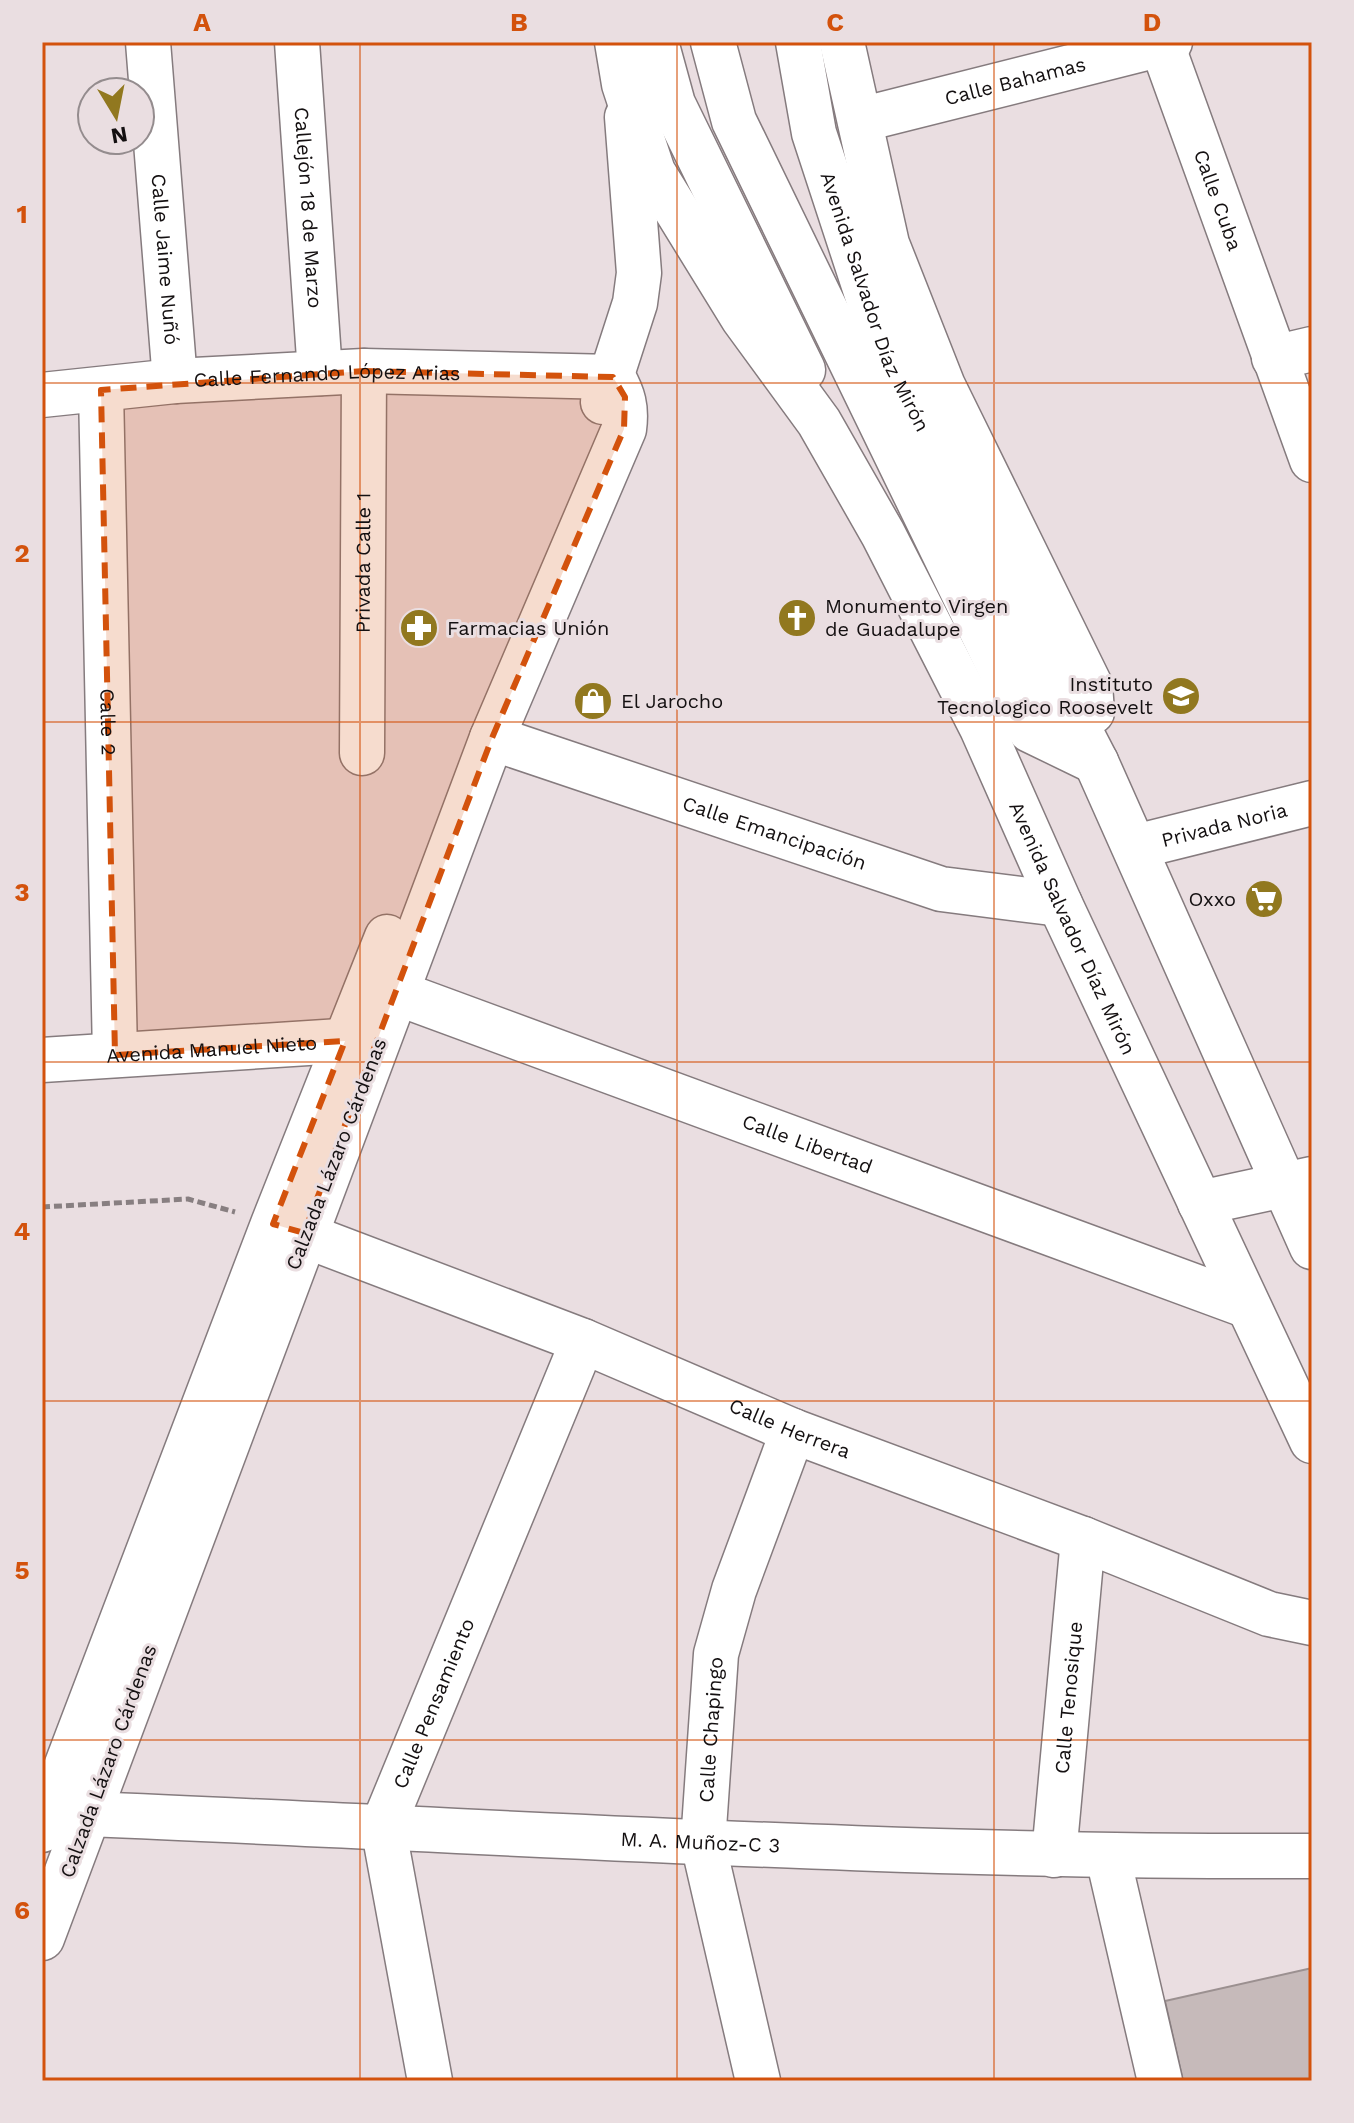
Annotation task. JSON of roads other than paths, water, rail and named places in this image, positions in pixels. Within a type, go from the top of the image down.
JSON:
[{"type":"street","name":"Calle Jaime Nuñó","points":[[148,42],[175,381]]},
{"type":"street","name":"Callejón 18 de Marzo","points":[[297,42],[320,373]]},
{"type":"street","name":"Avenida Salvador Díaz Mirón","points":[[617,42],[624,84],[653,172],[743,318],[819,422],[883,534],[982,728],[1060,904],[1312,1441]]},
{"type":"street","name":"Avenida Salvador Díaz Mirón","points":[[656,42],[673,104],[799,354],[819,422]]},
{"type":"street","points":[[713,42],[734,121],[1030,730],[1096,762]]},
{"type":"street","name":"Avenida Salvador Díaz Mirón","points":[[798,42],[814,133],[893,369],[1096,762],[1298,1182],[1312,1247]]},
{"type":"street","name":"Avenida Salvador Díaz Mirón","points":[[842,42],[887,244],[938,372],[1090,685],[1096,762]]},
{"type":"street","name":"Calle Bahamas","points":[[860,120],[1164,43]]},
{"type":"street","name":"Calle Cuba","points":[[1164,43],[1293,353],[1312,460]]},
{"type":"street","name":"Calzada Lázaro Cárdenas","points":[[42,1830],[363,1040],[613,377],[635,303],[639,273],[624,84]]},
{"type":"street","name":"Calle Fernando López Arias","points":[[42,395],[175,381],[364,371],[613,377]]},
{"type":"street","name":"Privada Calle 1","points":[[362,753],[364,371]]},
{"type":"street","name":"Calzada Lázaro Cárdenas","points":[[383,986],[624,429],[625,397],[613,377]]},
{"type":"street","name":"Calle 2","points":[[101,390],[115,1055]]},
{"type":"street","name":"Calle Emancipación","points":[[492,738],[941,889],[1060,904]]},
{"type":"street","name":"Privada Noria","points":[[1135,847],[1312,803]]},
{"type":"street","name":"Calle Libertad","points":[[383,986],[1248,1306]]},
{"type":"street","name":"Avenida Manuel Nieto","points":[[42,1060],[363,1040]]},
{"type":"street","points":[[1200,1203],[1298,1182]]},
{"type":"street","name":"Calzada Lázaro Cárdenas","points":[[42,1938],[89,1814],[288,1228]]},
{"type":"street","name":"Calle Herrera","points":[[288,1228],[583,1341],[793,1431],[1083,1539],[1269,1614],[1312,1623]]},
{"type":"street","name":"Calle Pensamiento","points":[[383,1826],[583,1341]]},
{"type":"street","name":"Calle Chapingo","points":[[758,2081],[703,1843],[716,1654],[734,1590],[793,1431]]},
{"type":"street","name":"Calle Tenosique","points":[[1054,1855],[1083,1539]]},
{"type":"street","name":"M. A. Muñoz-C 3","points":[[89,1814],[703,1843],[1108,1857],[1312,1856]]},
{"type":"street","points":[[383,1826],[430,2081]]},
{"type":"street","points":[[1108,1857],[1160,2081]]},
{"type":"place","name":"Monumento Virgen de Guadalupe","points":[[797,618]]},
{"type":"place","name":"Farmacias Unión","points":[[419,628]]},
{"type":"place","name":"Instituto Tecnologico Roosevelt","points":[[1181,696]]},
{"type":"place","name":"El Jarocho","points":[[593,701]]},
{"type":"place","name":"Oxxo","points":[[1264,899]]}]
